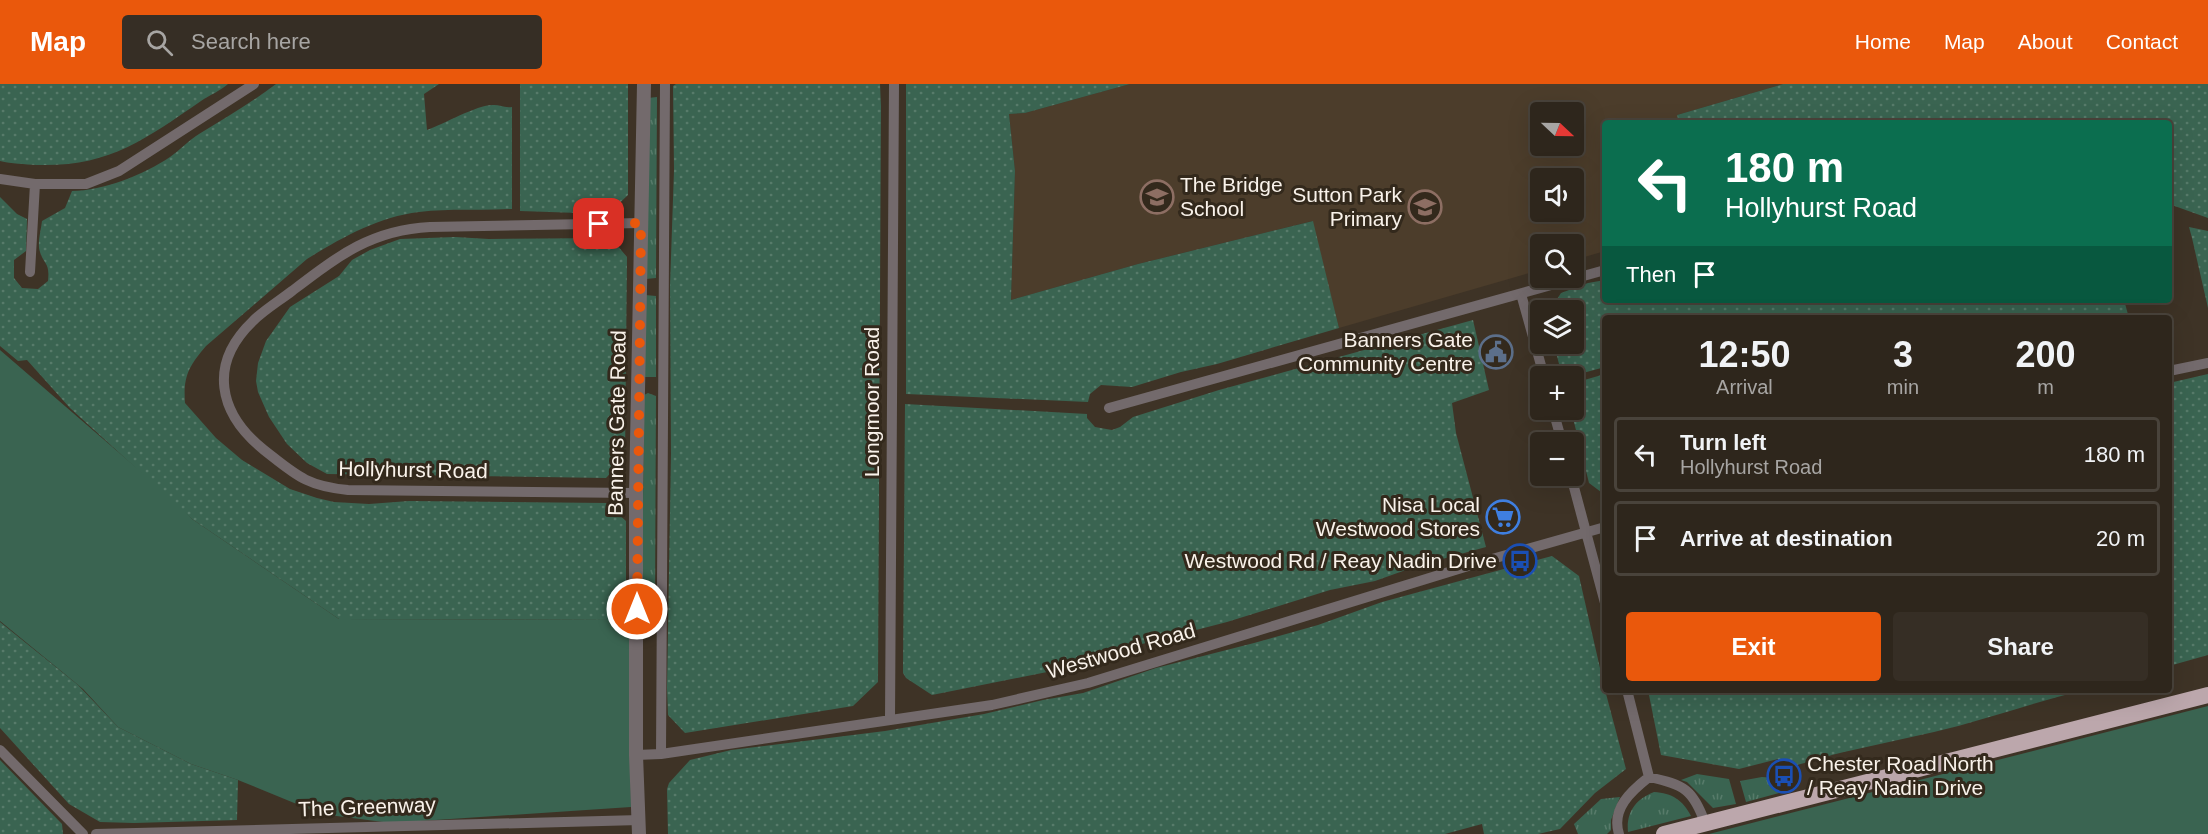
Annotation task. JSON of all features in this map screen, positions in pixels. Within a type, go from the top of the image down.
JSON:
[{"type":"highway","points":[[1664,834],[2208,695]]},
{"type":"street","points":[[0,179],[35,184],[86,184],[119,171],[254,84]]},
{"type":"street","name":"Banners Gate Road","points":[[640,827],[636,755],[636,493],[644,84]]},
{"type":"street","name":"Banners Gate Road","points":[[661,754],[665,84]]},
{"type":"street","name":"Longmoor Road","points":[[890,720],[894,84]]},
{"type":"street","points":[[30,272],[35,184]]},
{"type":"street","name":"Hollyhurst Road","points":[[636,493],[326,488],[308,482],[290,470],[246,434],[235,419],[223,385],[230,353],[253,321],[321,268],[374,237],[411,228],[430,227],[641,223]]},
{"type":"street","points":[[1109,408],[1602,271]]},
{"type":"street","points":[[1521,294],[1541,366]]},
{"type":"street","points":[[2172,370],[2208,363]]},
{"type":"street","points":[[1574,486],[1602,591]]},
{"type":"street","name":"Westwood Road","points":[[636,755],[661,754],[992,705],[1088,683],[1478,562],[1602,528]]},
{"type":"street","points":[[1628,693],[1649,777]]},
{"type":"street","points":[[0,750],[83,834]]},
{"type":"street","points":[[1649,777],[1676,783],[1690,793],[1705,823]]},
{"type":"street","points":[[1619,834],[1618,810],[1632,791],[1649,777]]},
{"type":"street","name":"The Greenway","points":[[96,834],[640,827]]},
{"type":"shaded area","points":[[1130,84],[1783,84],[1677,115],[1678,120],[1602,120],[1602,252],[1584,257],[1584,234],[1530,234],[1530,273],[1339,328],[1312,221],[1138,264],[1011,300],[1015,171],[1009,114],[1025,113]]},
{"type":"green space","points":[[0,84],[228,84],[161,128],[125,148],[85,161],[37,165],[0,161]]},
{"type":"green space","points":[[276,84],[439,84],[424,94],[427,130],[479,108],[494,105],[512,107],[512,209],[442,210],[389,218],[360,229],[320,251],[307,259],[206,346],[188,372],[185,403],[216,438],[242,460],[290,489],[317,498],[334,502],[369,504],[409,501],[606,503],[626,521],[626,620],[339,619],[192,519],[70,408],[27,360],[18,361],[0,346],[0,197],[17,214],[27,219],[26,251],[14,260],[14,278],[22,288],[38,289],[48,281],[47,267],[39,249],[42,221],[65,208],[72,191],[110,185],[148,169],[170,157],[195,137]]},
{"type":"green space","points":[[520,84],[628,84],[628,195],[608,214],[520,211]]},
{"type":"green space","points":[[676,84],[880,84],[881,106],[878,682],[853,706],[685,733],[668,715],[667,688],[671,454],[670,286],[674,170],[673,86]]},
{"type":"green space","points":[[906,84],[1130,84],[1025,113],[1009,114],[1015,171],[1011,300],[1138,264],[1313,221],[1339,328],[1132,387],[1101,385],[1090,394],[1088,402],[906,394]]},
{"type":"green space","points":[[1783,84],[2208,84],[2208,218],[2172,205],[2172,120],[1678,120],[1677,115]]},
{"type":"green space","points":[[657,97],[656,278],[646,279],[648,98]]},
{"type":"green space","points":[[2189,227],[2208,231],[2208,308],[2192,238]]},
{"type":"green space","points":[[611,238],[627,257],[625,457],[606,478],[327,474],[307,463],[287,444],[269,417],[258,392],[256,381],[258,363],[266,341],[290,307],[339,276],[352,260],[370,250],[400,239]]},
{"type":"green space","points":[[1602,281],[1602,303],[2125,303],[2128,315],[1602,315],[1602,368],[1584,373],[1584,366],[1560,366],[1556,354],[1584,354],[1584,300],[1556,300],[1561,293],[1574,288],[1584,288],[1584,284]]},
{"type":"green space","points":[[645,295],[656,296],[656,377],[645,377]]},
{"type":"green space","points":[[1473,320],[1489,390],[1452,403],[1456,433],[1486,547],[1417,566],[1375,581],[1330,590],[1227,622],[1115,651],[1062,669],[932,695],[906,678],[903,673],[905,404],[1087,414],[1087,418],[1095,427],[1112,430],[1133,417],[1219,390]]},
{"type":"green space","points":[[0,350],[175,501],[192,519],[339,619],[629,620],[631,807],[391,823],[321,814],[238,780],[191,764],[118,727],[83,689],[0,621]]},
{"type":"green space","points":[[2208,374],[2208,655],[2172,665],[2172,382]]},
{"type":"green space","points":[[1602,375],[1602,493],[1589,483],[1584,463],[1584,432],[1576,432],[1573,420],[1584,420],[1584,380]]},
{"type":"green space","points":[[648,393],[656,396],[655,607],[649,612],[642,609],[644,395]]},
{"type":"green space","points":[[1552,556],[1579,576],[1602,677],[1602,693],[1606,693],[1626,769],[1595,793],[1560,829],[1538,834],[1484,834],[1482,824],[1445,834],[668,834],[667,789],[669,783],[690,760],[731,750],[885,731],[984,714],[1083,693],[1156,668],[1318,625],[1382,602]]},
{"type":"green space","points":[[0,622],[78,685],[118,727],[191,764],[238,780],[237,820],[100,822],[69,804],[0,728]]},
{"type":"green space","points":[[1649,693],[2074,693],[1923,735],[1781,768],[1778,759],[1739,769],[1661,755]]},
{"type":"green space","points":[[2208,706],[2208,834],[1709,834]]},
{"type":"green space","points":[[0,760],[62,824],[63,834],[0,834]]},
{"type":"green space","points":[[1697,774],[1729,779],[1736,804],[1713,808],[1687,782],[1681,780]]},
{"type":"green space","points":[[1762,777],[1775,778],[1779,793],[1746,802],[1740,781]]},
{"type":"green space","points":[[1654,792],[1676,798],[1691,816],[1628,832],[1629,818],[1637,802]]},
{"type":"green space","points":[[1620,797],[1611,820],[1611,830],[1607,834],[1578,834],[1574,824],[1601,799]]},
{"type":"place","name":"The Bridge School","points":[[1157,197]]},
{"type":"place","name":"Sutton Park Primary","points":[[1425,207]]},
{"type":"place","name":"Banners Gate Community Centre","points":[[1496,352]]},
{"type":"place","name":"Nisa Local Westwood Stores","points":[[1503,517]]},
{"type":"place","name":"Westwood Rd / Reay Nadin Drive","points":[[1520,561]]},
{"type":"place","name":"Chester Road North / Reay Nadin Drive","points":[[1784,776]]},
{"type":"route","points":[[599,224],[641,223],[636,493],[637,609]]}]
